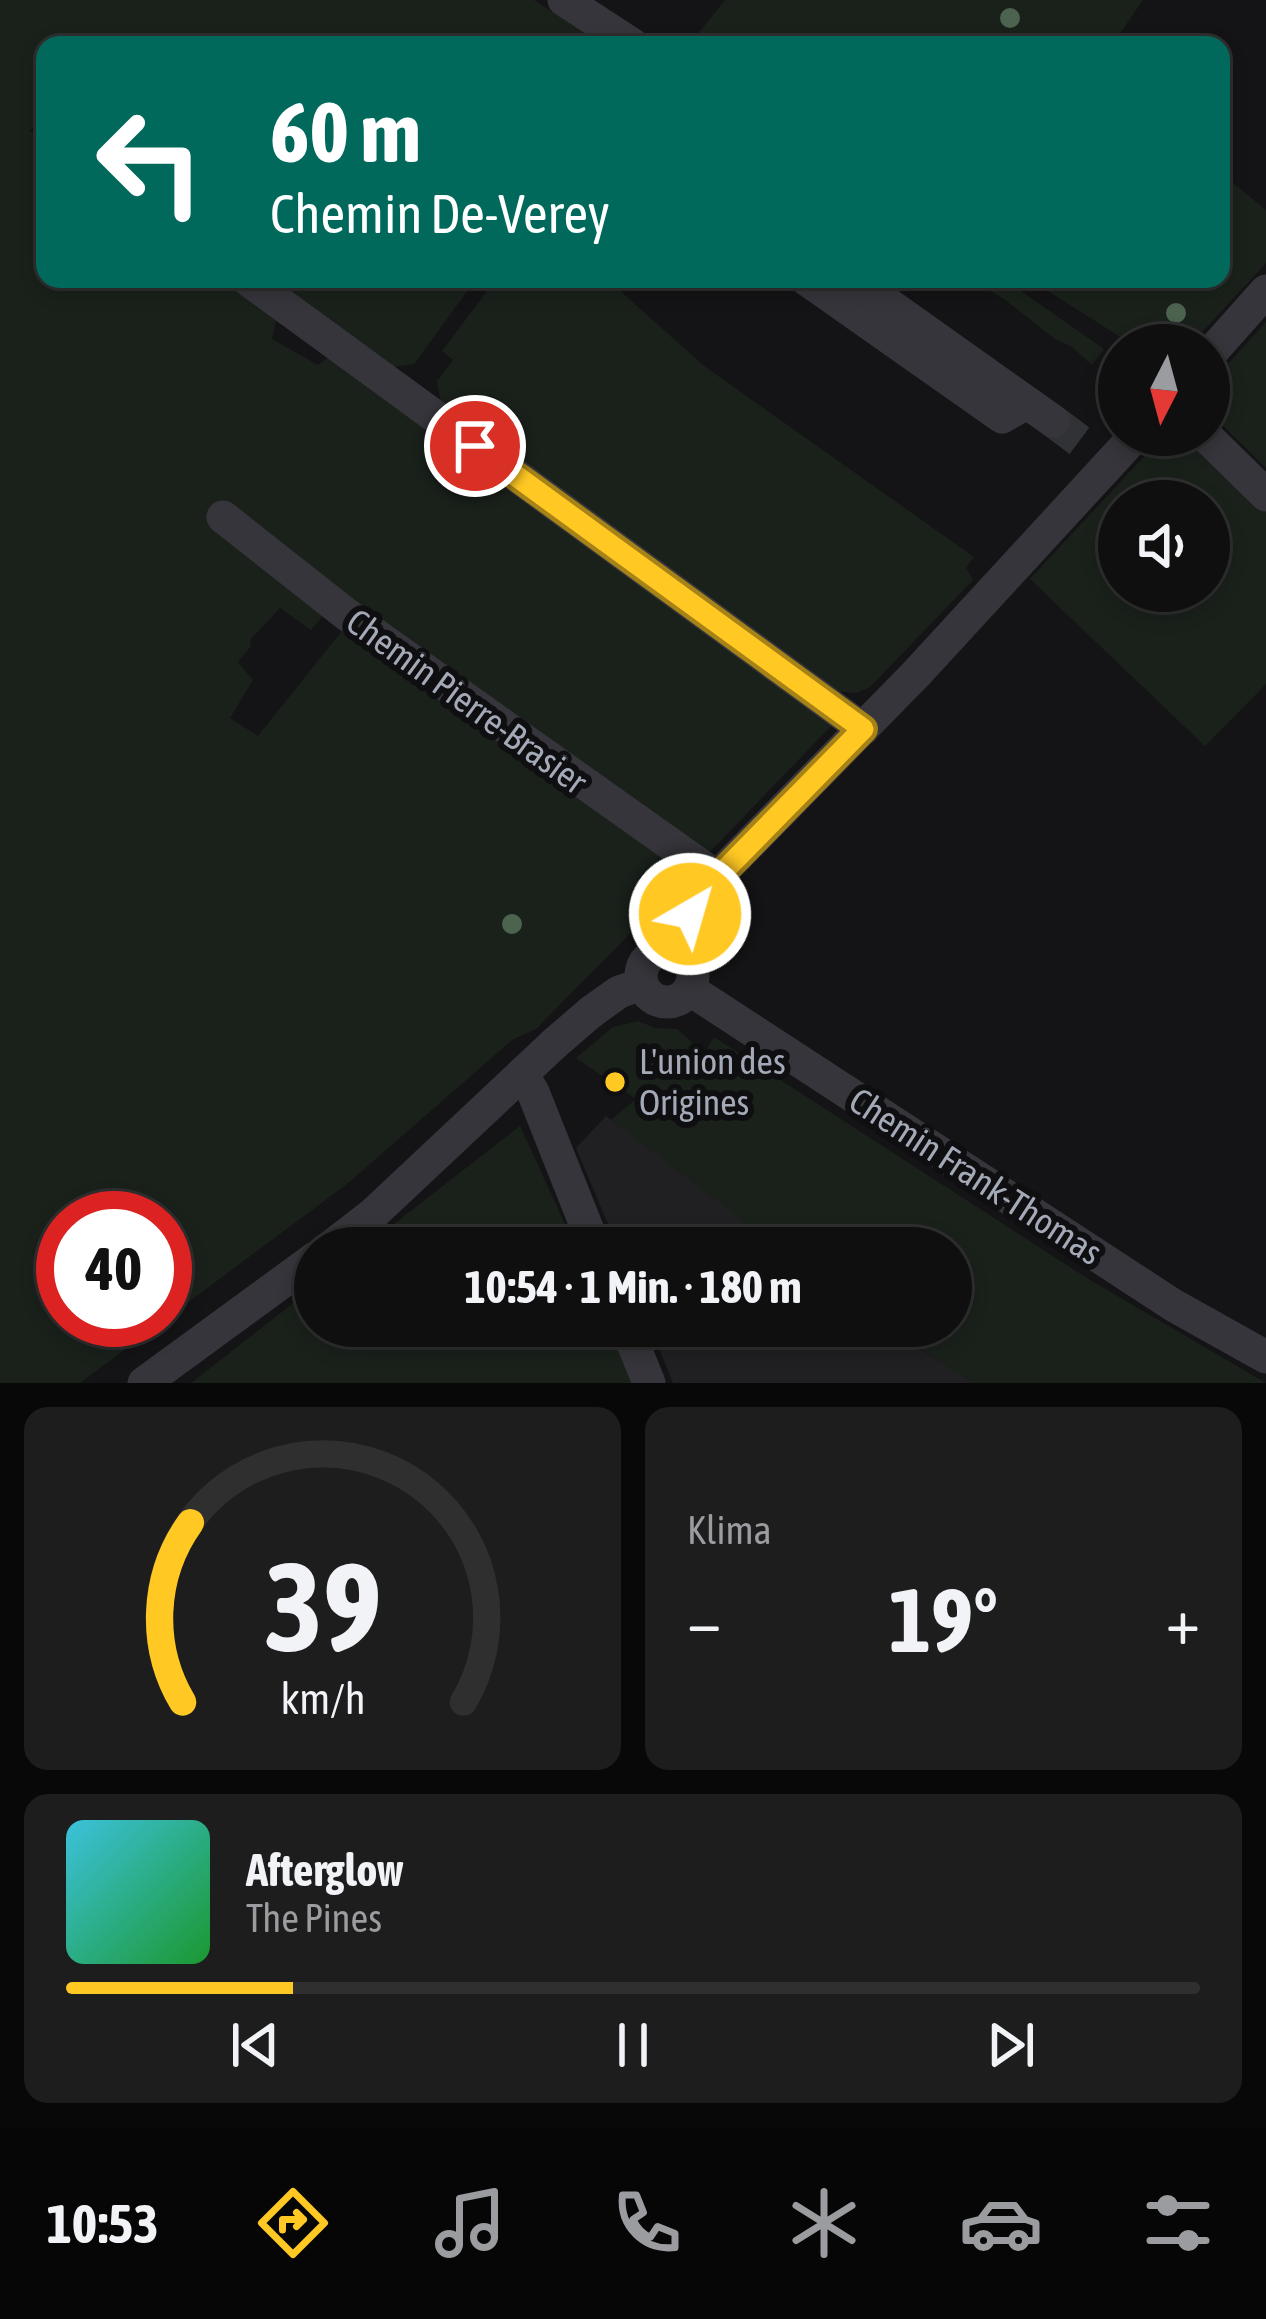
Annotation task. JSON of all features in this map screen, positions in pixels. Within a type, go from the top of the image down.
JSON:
[{"type":"street","points":[[564,0],[619,36]]},
{"type":"street","points":[[260,288],[863,729]]},
{"type":"street","points":[[819,288],[1002,417],[1040,412],[866,288]]},
{"type":"street","points":[[1230,331],[1266,291]]},
{"type":"street","points":[[675,951],[690,914],[718,877],[863,729],[1102,456]]},
{"type":"street","points":[[1226,456],[1266,495]]},
{"type":"street","name":"Chemin Pierre-Brasier","points":[[223,517],[364,628],[718,877]]},
{"type":"street","points":[[663,950],[675,951],[692,971],[689,988],[683,996],[664,1002],[647,993],[642,984],[644,962],[663,950]]},
{"type":"street","points":[[356,1227],[591,1012],[619,992],[642,984]]},
{"type":"street","name":"Chemin Frank-Thomas","points":[[689,988],[1173,1305],[1266,1357]]},
{"type":"street","points":[[522,1074],[587,1227]]},
{"type":"street","points":[[144,1383],[294,1273]]},
{"type":"street","points":[[634,1347],[649,1383]]},
{"type":"shaded area","points":[[0,0],[534,0],[589,36],[36,36],[36,123],[30,131],[36,136],[36,288],[242,288],[277,315],[272,339],[318,365],[333,354],[833,724],[707,855],[327,611],[311,630],[280,608],[250,640],[251,646],[238,662],[253,680],[230,718],[258,736],[345,627],[692,871],[536,1029],[512,1040],[347,1184],[192,1300],[192,1191],[36,1191],[36,1347],[129,1347],[80,1383],[0,1383]]},
{"type":"shaded area","points":[[725,0],[1143,0],[1118,36],[696,36]]},
{"type":"shaded area","points":[[1230,180],[1266,210],[1266,263],[1209,324],[1100,324],[1043,288],[1230,288]]},
{"type":"shaded area","points":[[284,288],[469,288],[414,364],[391,367]]},
{"type":"shaded area","points":[[489,288],[617,288],[704,366],[974,557],[966,568],[973,580],[870,687],[857,693],[832,691],[441,404],[437,381],[453,360],[442,351]]},
{"type":"shaded area","points":[[985,288],[1017,288],[1098,345],[1098,357],[1092,365]]},
{"type":"shaded area","points":[[1266,322],[1266,468],[1230,433],[1230,362]]},
{"type":"shaded area","points":[[1144,456],[1213,456],[1266,510],[1266,684],[1205,746],[1030,579],[1098,506],[1098,612],[1230,612],[1230,480],[1122,480]]},
{"type":"shaded area","points":[[638,1021],[677,1029],[704,1053],[714,1037],[1090,1280],[1266,1383],[973,1383],[917,1347],[972,1347],[972,1227],[752,1227],[611,1120],[636,1099],[576,1058],[613,1027]]},
{"type":"shaded area","points":[[606,1116],[752,1227],[609,1227],[576,1148]]},
{"type":"shaded area","points":[[520,1126],[566,1227],[390,1227]]},
{"type":"shaded area","points":[[294,1302],[294,1347],[619,1347],[634,1383],[191,1383]]},
{"type":"shaded area","points":[[658,1347],[917,1347],[973,1383],[673,1383]]},
{"type":"tunnel","points":[[1053,421],[1092,450]]},
{"type":"place","name":"L'union des Origines","points":[[615,1082]]},
{"type":"route","points":[[475,446],[863,729],[718,877],[690,914]]}]
